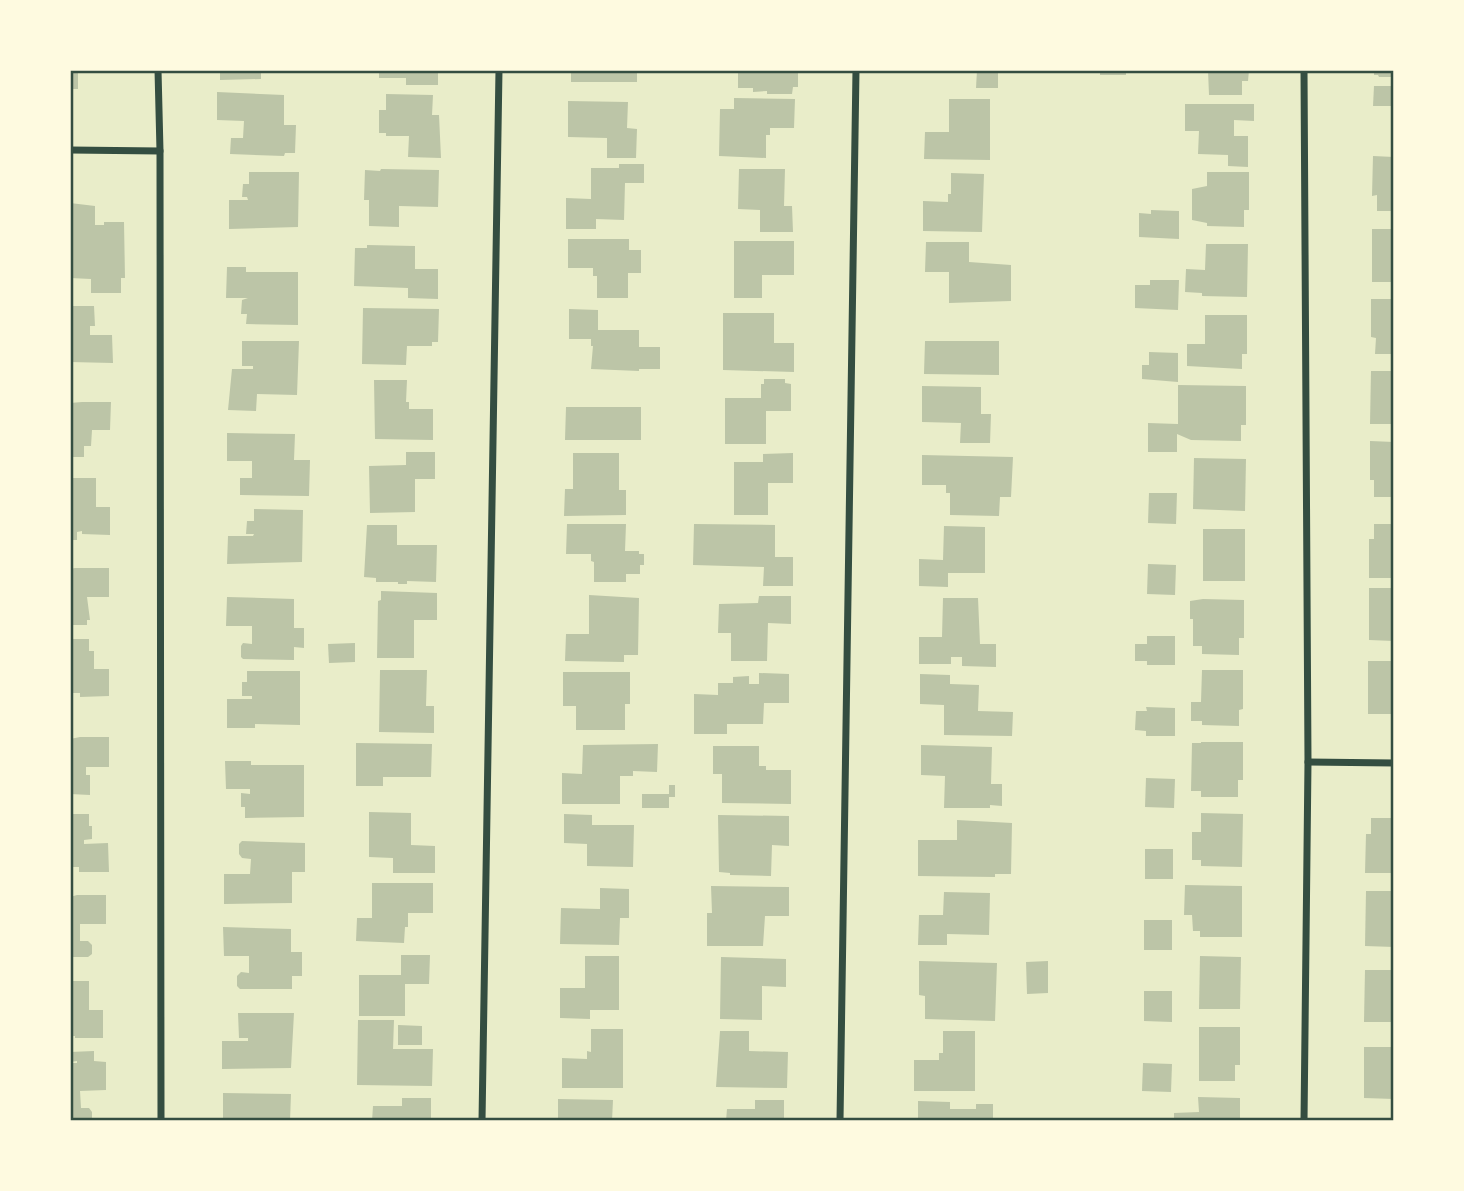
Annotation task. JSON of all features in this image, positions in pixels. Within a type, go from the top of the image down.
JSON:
[{"type":"street","points":[[158,70],[160,1121]]},
{"type":"street","points":[[482,1121],[499,70]]},
{"type":"street","points":[[840,1121],[856,70]]},
{"type":"street","points":[[1304,70],[1308,762],[1304,1121]]},
{"type":"street","points":[[70,150],[160,151]]},
{"type":"street","points":[[1308,762],[1394,763]]},
{"type":"building","points":[[70,70],[78,70],[78,89],[70,89]]},
{"type":"building","points":[[220,70],[261,70],[261,79],[220,80]]},
{"type":"building","points":[[379,70],[438,70],[438,85],[406,85],[406,78],[379,78]]},
{"type":"building","points":[[571,70],[637,70],[637,82],[571,82]]},
{"type":"building","points":[[738,70],[798,70],[798,87],[793,87],[792,94],[767,94],[767,91],[753,92],[753,88],[738,88]]},
{"type":"building","points":[[977,70],[998,70],[998,88],[976,88]]},
{"type":"building","points":[[1100,70],[1126,70],[1126,75],[1100,75]]},
{"type":"building","points":[[1208,70],[1249,70],[1248,81],[1242,81],[1242,95],[1209,95]]},
{"type":"building","points":[[1374,70],[1394,70],[1394,77],[1379,77],[1374,75]]},
{"type":"building","points":[[1374,86],[1394,86],[1394,106],[1373,106]]},
{"type":"building","points":[[217,92],[284,95],[284,125],[296,125],[295,153],[285,153],[284,156],[230,154],[231,138],[243,138],[244,121],[217,120]]},
{"type":"building","points":[[386,94],[433,95],[432,115],[439,115],[441,158],[408,157],[409,136],[386,136],[386,133],[379,133],[379,110],[386,110]]},
{"type":"building","points":[[734,98],[795,99],[794,128],[770,128],[770,135],[766,135],[766,158],[719,156],[720,109],[734,109]]},
{"type":"building","points":[[949,99],[990,99],[990,160],[924,159],[925,132],[949,132]]},
{"type":"building","points":[[568,101],[628,102],[627,128],[637,129],[636,158],[607,158],[607,138],[568,137]]},
{"type":"building","points":[[1185,104],[1254,104],[1254,121],[1234,120],[1234,136],[1248,136],[1248,167],[1228,166],[1228,155],[1198,154],[1199,131],[1185,131]]},
{"type":"building","points":[[1373,156],[1394,157],[1394,211],[1377,211],[1377,195],[1372,196]]},
{"type":"building","points":[[619,164],[644,164],[644,183],[625,183],[624,220],[596,219],[596,229],[566,229],[566,198],[591,199],[591,168],[619,168]]},
{"type":"building","points":[[739,169],[785,169],[784,206],[792,206],[793,232],[760,232],[760,210],[738,209]]},
{"type":"building","points":[[365,170],[439,170],[438,207],[399,206],[399,227],[369,226],[369,200],[364,200]]},
{"type":"building","points":[[249,172],[299,172],[298,227],[229,229],[229,200],[248,200],[247,197],[242,197],[243,184],[249,184]]},
{"type":"building","points":[[1207,172],[1249,172],[1249,210],[1244,210],[1244,227],[1207,226],[1207,223],[1192,220],[1192,189],[1207,186]]},
{"type":"building","points":[[951,173],[984,174],[982,232],[923,231],[923,201],[948,202],[948,194],[951,194]]},
{"type":"building","points":[[70,203],[95,206],[95,225],[124,222],[125,278],[121,278],[121,293],[91,293],[91,279],[70,278]]},
{"type":"building","points":[[1151,210],[1179,211],[1179,239],[1139,237],[1139,213],[1151,214]]},
{"type":"building","points":[[1372,229],[1394,229],[1394,282],[1372,282]]},
{"type":"building","points":[[568,239],[629,239],[629,250],[641,250],[641,273],[628,273],[628,298],[597,298],[597,276],[593,276],[593,268],[568,268]]},
{"type":"building","points":[[734,241],[794,241],[794,275],[762,275],[762,298],[734,298]]},
{"type":"building","points":[[926,242],[969,242],[969,262],[1011,265],[1011,301],[949,303],[949,272],[925,272]]},
{"type":"building","points":[[1206,244],[1248,244],[1247,297],[1202,296],[1202,293],[1185,292],[1186,269],[1205,270]]},
{"type":"building","points":[[367,245],[415,246],[415,269],[438,269],[438,299],[408,298],[408,288],[354,286],[355,248],[367,248]]},
{"type":"building","points":[[227,267],[246,267],[246,272],[298,272],[298,325],[246,324],[247,314],[241,314],[242,300],[248,298],[226,298]]},
{"type":"building","points":[[1150,280],[1179,280],[1178,310],[1135,308],[1135,285],[1150,285]]},
{"type":"building","points":[[1371,299],[1394,299],[1394,354],[1375,354],[1376,338],[1371,337]]},
{"type":"building","points":[[70,306],[94,306],[95,326],[90,326],[90,335],[112,335],[113,363],[70,362]]},
{"type":"building","points":[[363,308],[439,309],[438,342],[432,342],[432,346],[407,346],[406,365],[362,364]]},
{"type":"building","points":[[569,309],[598,310],[598,330],[639,330],[639,347],[660,347],[660,369],[591,369],[591,339],[569,339]]},
{"type":"building","points":[[723,313],[774,313],[774,343],[794,343],[794,372],[723,370]]},
{"type":"building","points":[[1205,315],[1247,315],[1247,354],[1242,354],[1242,369],[1187,366],[1187,344],[1205,344]]},
{"type":"building","points":[[242,341],[299,341],[297,395],[257,394],[256,411],[228,410],[232,369],[253,369],[253,366],[242,366]]},
{"type":"building","points":[[925,341],[999,341],[999,375],[924,374]]},
{"type":"building","points":[[1149,352],[1178,353],[1178,382],[1142,379],[1142,365],[1149,365]]},
{"type":"building","points":[[1371,371],[1394,371],[1394,424],[1370,424]]},
{"type":"building","points":[[764,379],[785,379],[785,383],[791,384],[791,411],[766,411],[766,444],[725,444],[725,398],[761,398],[761,384],[764,384]]},
{"type":"building","points":[[374,380],[407,380],[406,402],[409,402],[409,409],[433,409],[433,440],[375,439]]},
{"type":"building","points":[[1178,385],[1246,386],[1246,425],[1241,425],[1241,441],[1191,440],[1177,434],[1177,452],[1148,452],[1148,423],[1178,424]]},
{"type":"building","points":[[922,386],[981,387],[981,414],[991,414],[990,443],[960,443],[961,423],[922,422]]},
{"type":"building","points":[[111,402],[110,430],[92,430],[91,446],[84,446],[84,457],[70,457],[70,403]]},
{"type":"building","points":[[566,407],[641,407],[641,440],[565,440]]},
{"type":"building","points":[[227,433],[295,434],[294,460],[310,460],[309,496],[240,495],[240,478],[252,478],[252,461],[227,461]]},
{"type":"building","points":[[1370,441],[1394,442],[1394,497],[1374,497],[1374,480],[1370,480]]},
{"type":"building","points":[[406,452],[435,452],[435,479],[415,479],[415,512],[370,513],[369,466],[406,465]]},
{"type":"building","points":[[573,453],[619,453],[619,490],[626,490],[626,515],[564,516],[565,489],[573,489]]},
{"type":"building","points":[[793,453],[793,483],[768,483],[768,515],[734,515],[734,462],[763,462],[763,454]]},
{"type":"building","points":[[922,455],[1013,457],[1011,497],[1000,497],[999,516],[950,515],[950,493],[946,493],[946,485],[922,485]]},
{"type":"building","points":[[1194,458],[1246,459],[1245,511],[1193,509]]},
{"type":"building","points":[[70,478],[96,478],[96,507],[110,507],[110,535],[82,534],[82,531],[77,532],[77,540],[70,540]]},
{"type":"building","points":[[1149,493],[1177,493],[1176,524],[1148,523]]},
{"type":"building","points":[[254,509],[303,510],[302,562],[227,564],[228,536],[253,536],[254,534],[246,534],[247,521],[254,521]]},
{"type":"building","points":[[567,524],[626,524],[625,551],[639,551],[639,554],[644,554],[644,565],[640,565],[640,574],[626,574],[626,582],[594,582],[594,562],[591,561],[591,554],[566,554]]},
{"type":"building","points":[[694,524],[775,525],[775,557],[793,557],[793,586],[763,586],[764,567],[693,565]]},
{"type":"building","points":[[1374,524],[1394,524],[1394,578],[1369,578],[1369,539],[1374,539]]},
{"type":"building","points":[[367,525],[397,525],[397,545],[437,545],[436,582],[407,581],[407,584],[398,584],[376,582],[376,578],[364,577]]},
{"type":"building","points":[[944,526],[985,527],[985,573],[948,573],[948,587],[919,586],[919,559],[943,560]]},
{"type":"building","points":[[1203,529],[1245,529],[1245,581],[1203,581]]},
{"type":"building","points":[[1148,564],[1176,565],[1175,595],[1147,594]]},
{"type":"building","points":[[109,568],[109,597],[87,597],[90,620],[87,620],[87,625],[70,625],[70,569]]},
{"type":"building","points":[[1369,588],[1394,588],[1394,641],[1369,640]]},
{"type":"building","points":[[381,591],[437,593],[437,620],[414,620],[414,658],[377,658],[378,601],[381,600]]},
{"type":"building","points":[[589,595],[639,598],[638,655],[624,655],[624,662],[565,661],[566,634],[589,634]]},
{"type":"building","points":[[759,596],[791,596],[791,624],[768,623],[767,661],[731,661],[731,633],[718,633],[719,604],[758,603]]},
{"type":"building","points":[[227,597],[294,599],[294,628],[304,628],[304,648],[294,647],[294,660],[243,659],[241,646],[243,643],[252,644],[252,626],[226,626]]},
{"type":"building","points":[[943,598],[978,598],[980,644],[996,644],[996,667],[962,666],[962,657],[951,657],[951,664],[919,664],[919,637],[942,637]]},
{"type":"building","points":[[1244,600],[1244,638],[1239,638],[1239,655],[1202,654],[1202,646],[1193,646],[1190,601]]},
{"type":"building","points":[[1147,636],[1175,636],[1175,665],[1147,665],[1147,661],[1135,661],[1135,644],[1147,644]]},
{"type":"building","points":[[70,639],[89,639],[89,651],[94,651],[94,669],[109,669],[109,696],[80,697],[80,693],[70,693]]},
{"type":"building","points":[[355,643],[355,662],[329,663],[328,644]]},
{"type":"building","points":[[1368,661],[1394,661],[1394,714],[1368,714]]},
{"type":"building","points":[[380,670],[427,670],[426,706],[434,706],[434,733],[379,732]]},
{"type":"building","points":[[1202,670],[1243,670],[1243,709],[1239,710],[1239,726],[1202,725],[1202,721],[1191,721],[1191,702],[1201,702]]},
{"type":"building","points":[[247,671],[300,671],[300,725],[255,724],[255,728],[227,728],[227,699],[252,699],[252,696],[242,696],[242,682],[247,682]]},
{"type":"building","points":[[563,672],[630,672],[630,704],[625,704],[625,730],[576,730],[576,706],[563,706]]},
{"type":"building","points":[[759,673],[789,674],[789,703],[764,703],[763,724],[727,724],[727,734],[694,734],[694,694],[718,695],[718,683],[733,683],[733,677],[749,676],[749,684],[759,684]]},
{"type":"building","points":[[920,674],[950,675],[950,684],[979,685],[978,711],[1013,712],[1012,736],[944,735],[944,705],[920,704]]},
{"type":"building","points":[[1146,707],[1175,708],[1175,736],[1146,736],[1146,731],[1135,730],[1136,711],[1147,711]]},
{"type":"building","points":[[109,737],[109,767],[86,767],[86,775],[90,775],[90,795],[70,794],[70,739]]},
{"type":"building","points":[[1243,742],[1243,780],[1238,780],[1238,797],[1201,797],[1201,791],[1191,791],[1192,743]]},
{"type":"building","points":[[356,743],[432,744],[431,777],[383,777],[383,786],[356,786]]},
{"type":"building","points":[[658,744],[657,772],[633,771],[633,776],[620,776],[620,804],[562,804],[562,773],[582,774],[583,745]]},
{"type":"building","points":[[921,745],[992,747],[991,784],[1002,784],[1002,806],[944,808],[945,776],[921,775]]},
{"type":"building","points":[[713,746],[759,746],[759,766],[766,766],[766,770],[791,770],[791,804],[722,803],[722,774],[713,774]]},
{"type":"building","points":[[225,761],[251,761],[251,765],[304,765],[304,817],[245,818],[245,807],[241,807],[241,793],[250,794],[250,789],[226,789]]},
{"type":"building","points":[[1146,778],[1175,779],[1174,808],[1145,807]]},
{"type":"building","points":[[669,785],[675,785],[675,797],[669,797],[669,808],[642,808],[642,794],[669,794]]},
{"type":"building","points":[[369,812],[411,813],[411,845],[435,846],[435,873],[393,873],[393,858],[369,857]]},
{"type":"building","points":[[1201,813],[1243,814],[1242,867],[1201,866],[1201,860],[1192,860],[1192,832],[1201,832]]},
{"type":"building","points":[[70,814],[89,814],[92,839],[84,840],[84,844],[108,843],[109,872],[79,872],[79,867],[70,867]]},
{"type":"building","points":[[564,814],[592,815],[592,825],[634,825],[633,867],[587,866],[587,844],[564,843]]},
{"type":"building","points":[[718,815],[789,816],[789,846],[772,845],[771,876],[730,875],[719,872]]},
{"type":"building","points":[[1371,818],[1394,818],[1394,873],[1365,873],[1366,834],[1371,834]]},
{"type":"building","points":[[957,820],[1012,823],[1011,874],[995,874],[995,877],[918,876],[918,840],[957,840]]},
{"type":"building","points":[[242,841],[305,843],[305,872],[292,872],[292,903],[224,904],[224,874],[250,874],[251,859],[242,858],[239,854],[239,844]]},
{"type":"building","points":[[1145,849],[1173,849],[1173,879],[1145,879]]},
{"type":"building","points":[[372,883],[433,883],[433,913],[408,913],[404,943],[356,941],[357,918],[372,918]]},
{"type":"building","points":[[1185,885],[1242,886],[1242,937],[1200,937],[1200,931],[1193,931],[1192,915],[1184,915]]},
{"type":"building","points":[[711,886],[789,887],[789,916],[765,916],[763,946],[707,946],[707,913],[712,913]]},
{"type":"building","points":[[600,888],[629,889],[629,918],[620,918],[619,945],[560,944],[561,908],[600,909]]},
{"type":"building","points":[[1366,891],[1394,891],[1394,947],[1365,946]]},
{"type":"building","points":[[944,892],[990,893],[989,935],[947,934],[947,945],[918,945],[919,915],[943,915]]},
{"type":"building","points":[[106,895],[106,924],[80,924],[80,941],[88,941],[92,945],[92,954],[88,957],[70,957],[70,897]]},
{"type":"building","points":[[1144,920],[1172,920],[1172,950],[1144,950]]},
{"type":"building","points":[[223,927],[291,929],[291,952],[302,952],[302,976],[292,976],[292,989],[240,989],[237,986],[237,976],[241,972],[249,973],[249,956],[224,956]]},
{"type":"building","points":[[401,955],[430,955],[429,984],[405,984],[405,1016],[359,1016],[359,975],[401,975]]},
{"type":"building","points":[[585,956],[619,956],[619,1010],[590,1010],[590,1019],[560,1018],[560,988],[585,988]]},
{"type":"building","points":[[1200,956],[1241,957],[1240,1009],[1199,1009]]},
{"type":"building","points":[[721,957],[786,959],[786,987],[762,986],[762,1020],[720,1019]]},
{"type":"building","points":[[919,961],[997,963],[995,1021],[925,1019],[925,996],[919,995]]},
{"type":"building","points":[[1048,961],[1048,993],[1027,994],[1026,962]]},
{"type":"building","points":[[1365,970],[1394,970],[1394,1022],[1364,1022]]},
{"type":"building","points":[[70,981],[89,981],[89,1010],[103,1010],[103,1038],[70,1036]]},
{"type":"building","points":[[1144,991],[1172,991],[1172,1022],[1144,1021]]},
{"type":"building","points":[[238,1013],[294,1013],[291,1068],[222,1069],[222,1041],[248,1041],[248,1038],[239,1038]]},
{"type":"building","points":[[358,1020],[394,1020],[393,1049],[433,1049],[432,1086],[357,1085]]},
{"type":"building","points":[[398,1025],[422,1026],[422,1045],[398,1045]]},
{"type":"building","points":[[1199,1027],[1240,1027],[1240,1065],[1235,1065],[1235,1081],[1199,1081]]},
{"type":"building","points":[[591,1029],[623,1029],[623,1088],[562,1088],[562,1058],[587,1059],[587,1051],[591,1052]]},
{"type":"building","points":[[720,1031],[749,1031],[749,1051],[788,1052],[787,1088],[716,1087]]},
{"type":"building","points":[[943,1031],[975,1031],[975,1091],[914,1091],[914,1060],[939,1060],[939,1053],[943,1053]]},
{"type":"building","points":[[1364,1047],[1394,1047],[1394,1099],[1364,1098]]},
{"type":"building","points":[[94,1051],[94,1061],[106,1062],[106,1090],[80,1091],[81,1108],[89,1108],[92,1121],[70,1121],[70,1063],[77,1061],[70,1062],[70,1052]]},
{"type":"building","points":[[1143,1063],[1172,1064],[1171,1092],[1142,1091]]},
{"type":"building","points":[[223,1093],[291,1094],[290,1121],[223,1121]]},
{"type":"building","points":[[1198,1097],[1240,1098],[1240,1121],[1174,1121],[1174,1113],[1199,1112]]},
{"type":"building","points":[[402,1098],[431,1098],[431,1121],[372,1121],[373,1106],[402,1106]]},
{"type":"building","points":[[558,1099],[613,1100],[612,1121],[558,1121]]},
{"type":"building","points":[[755,1100],[784,1100],[784,1121],[726,1121],[727,1109],[755,1109]]},
{"type":"building","points":[[918,1101],[950,1102],[950,1109],[976,1109],[976,1104],[993,1104],[993,1121],[918,1121]]}]
